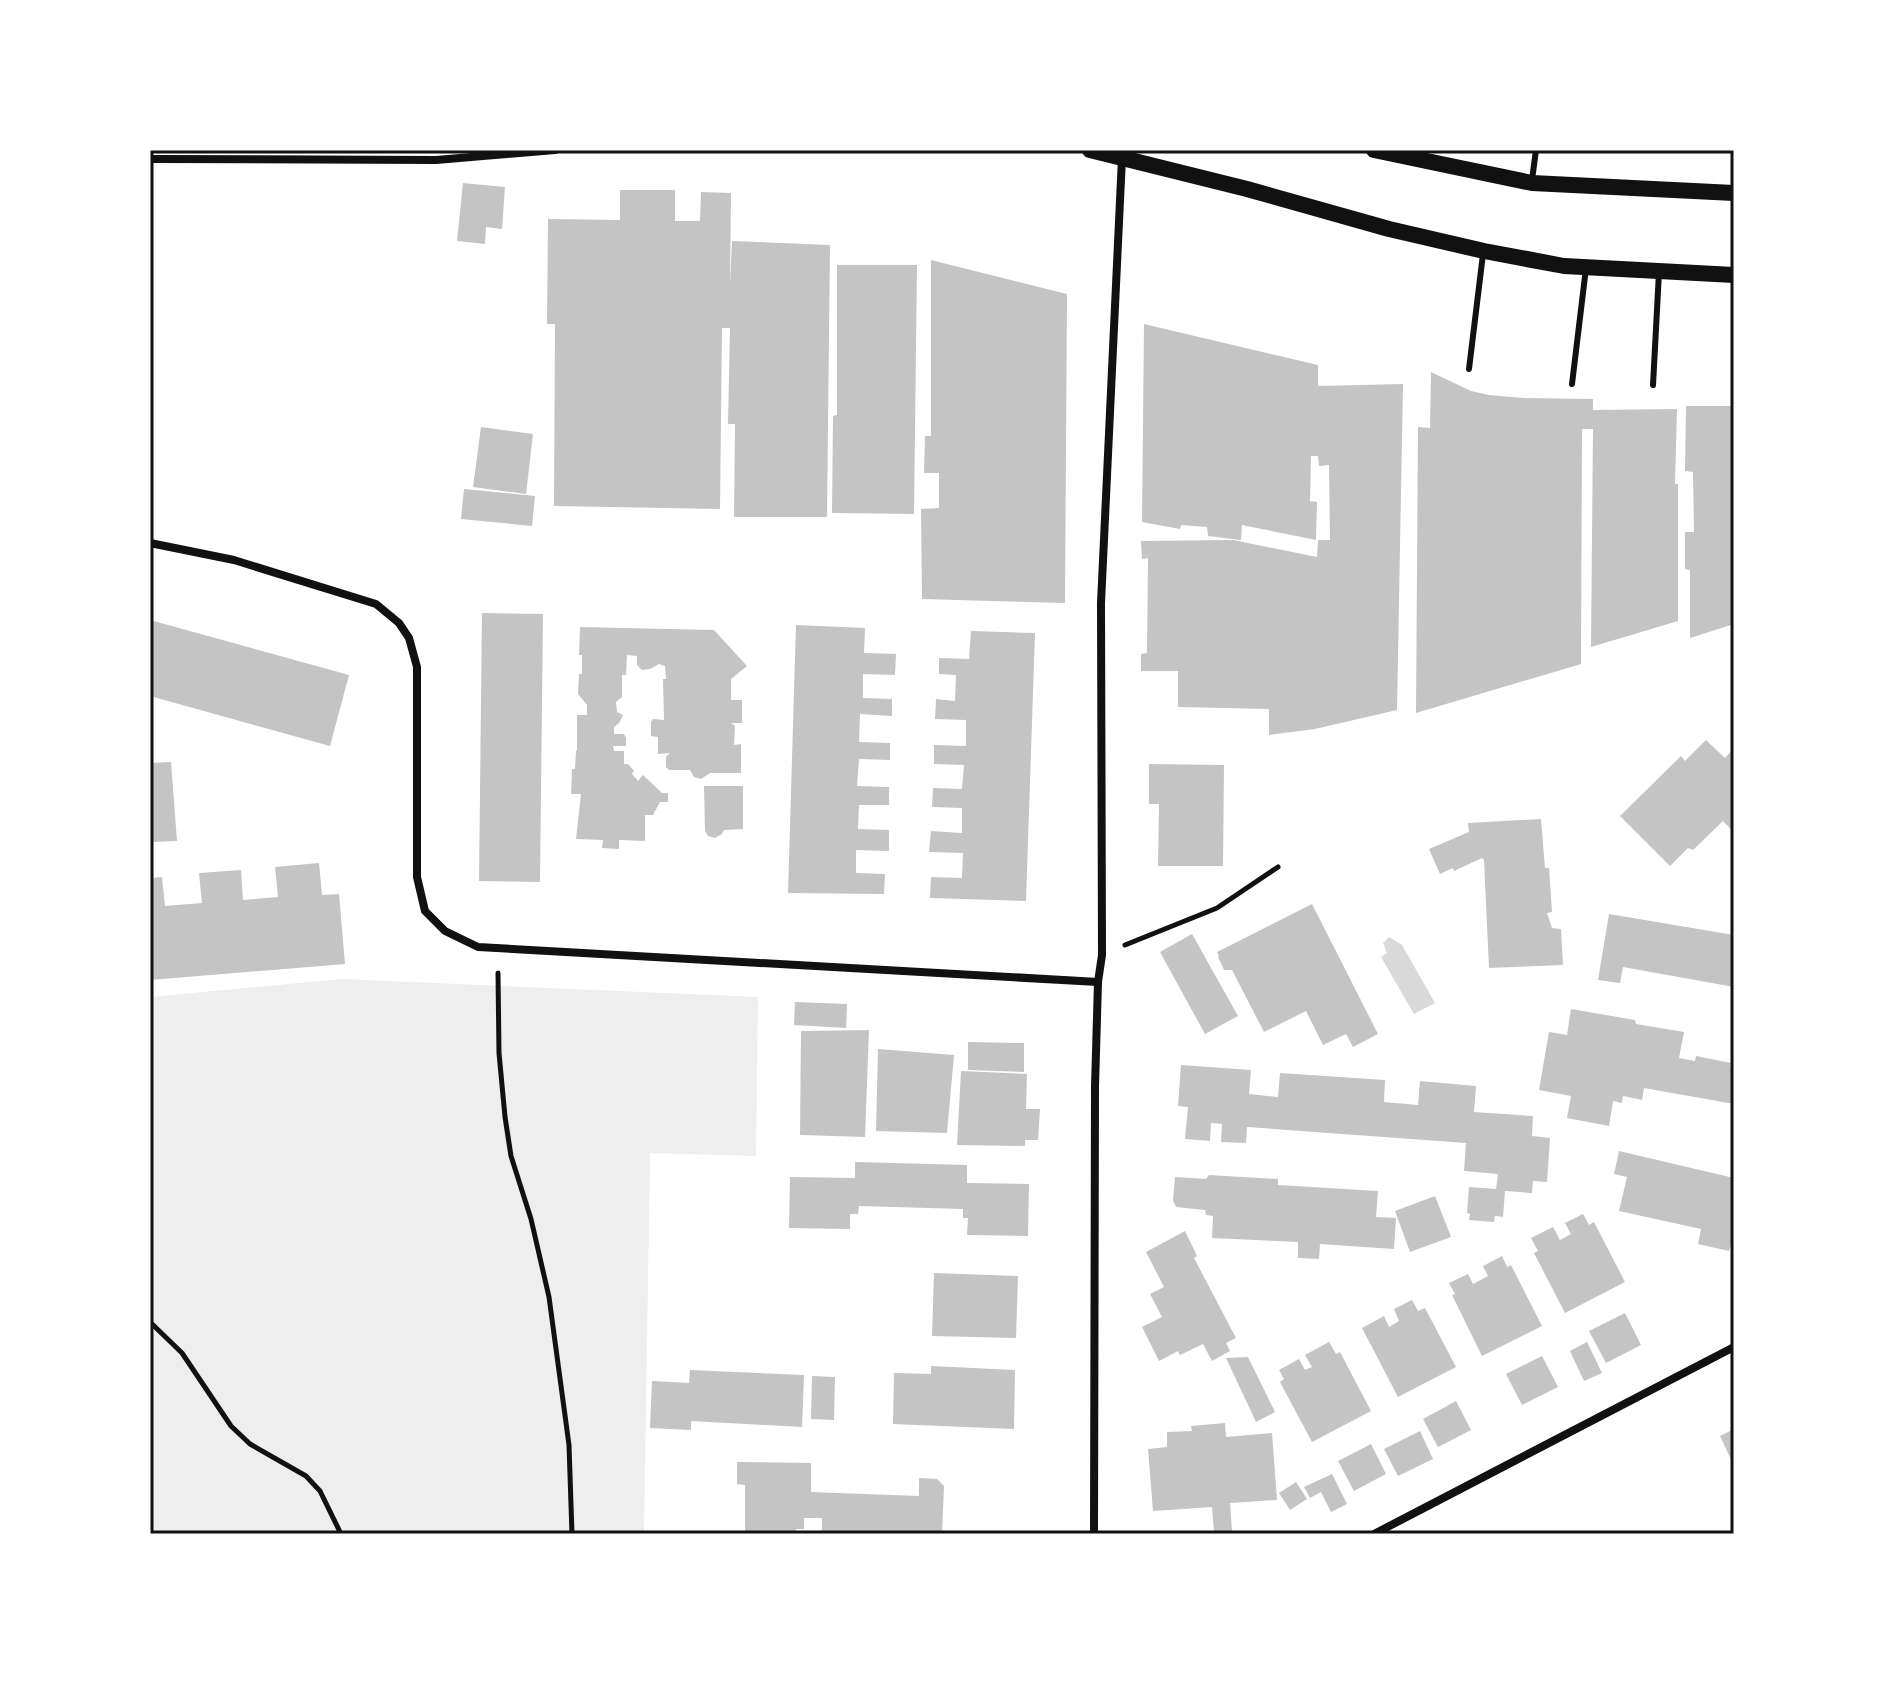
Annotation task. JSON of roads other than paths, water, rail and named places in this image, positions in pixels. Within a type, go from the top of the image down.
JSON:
[{"type":"main road","points":[[1090,150],[1484,251],[1564,266],[1734,275]]},
{"type":"main road","points":[[1374,150],[1532,183],[1734,193]]},
{"type":"street","points":[[150,159],[436,160],[555,150]]},
{"type":"street","points":[[1094,1534],[1095,1087],[1098,982],[1102,955],[1101,603],[1122,158]]},
{"type":"street","points":[[150,543],[234,560],[376,604],[399,623],[409,638],[417,667],[417,877],[425,911],[445,931],[478,947],[1098,982]]},
{"type":"street","points":[[1374,1534],[1734,1347]]},
{"type":"lane","points":[[1532,183],[1536,150]]},
{"type":"lane","points":[[1469,369],[1484,251]]},
{"type":"lane","points":[[1572,384],[1586,268]]},
{"type":"lane","points":[[1653,385],[1659,272]]}]
